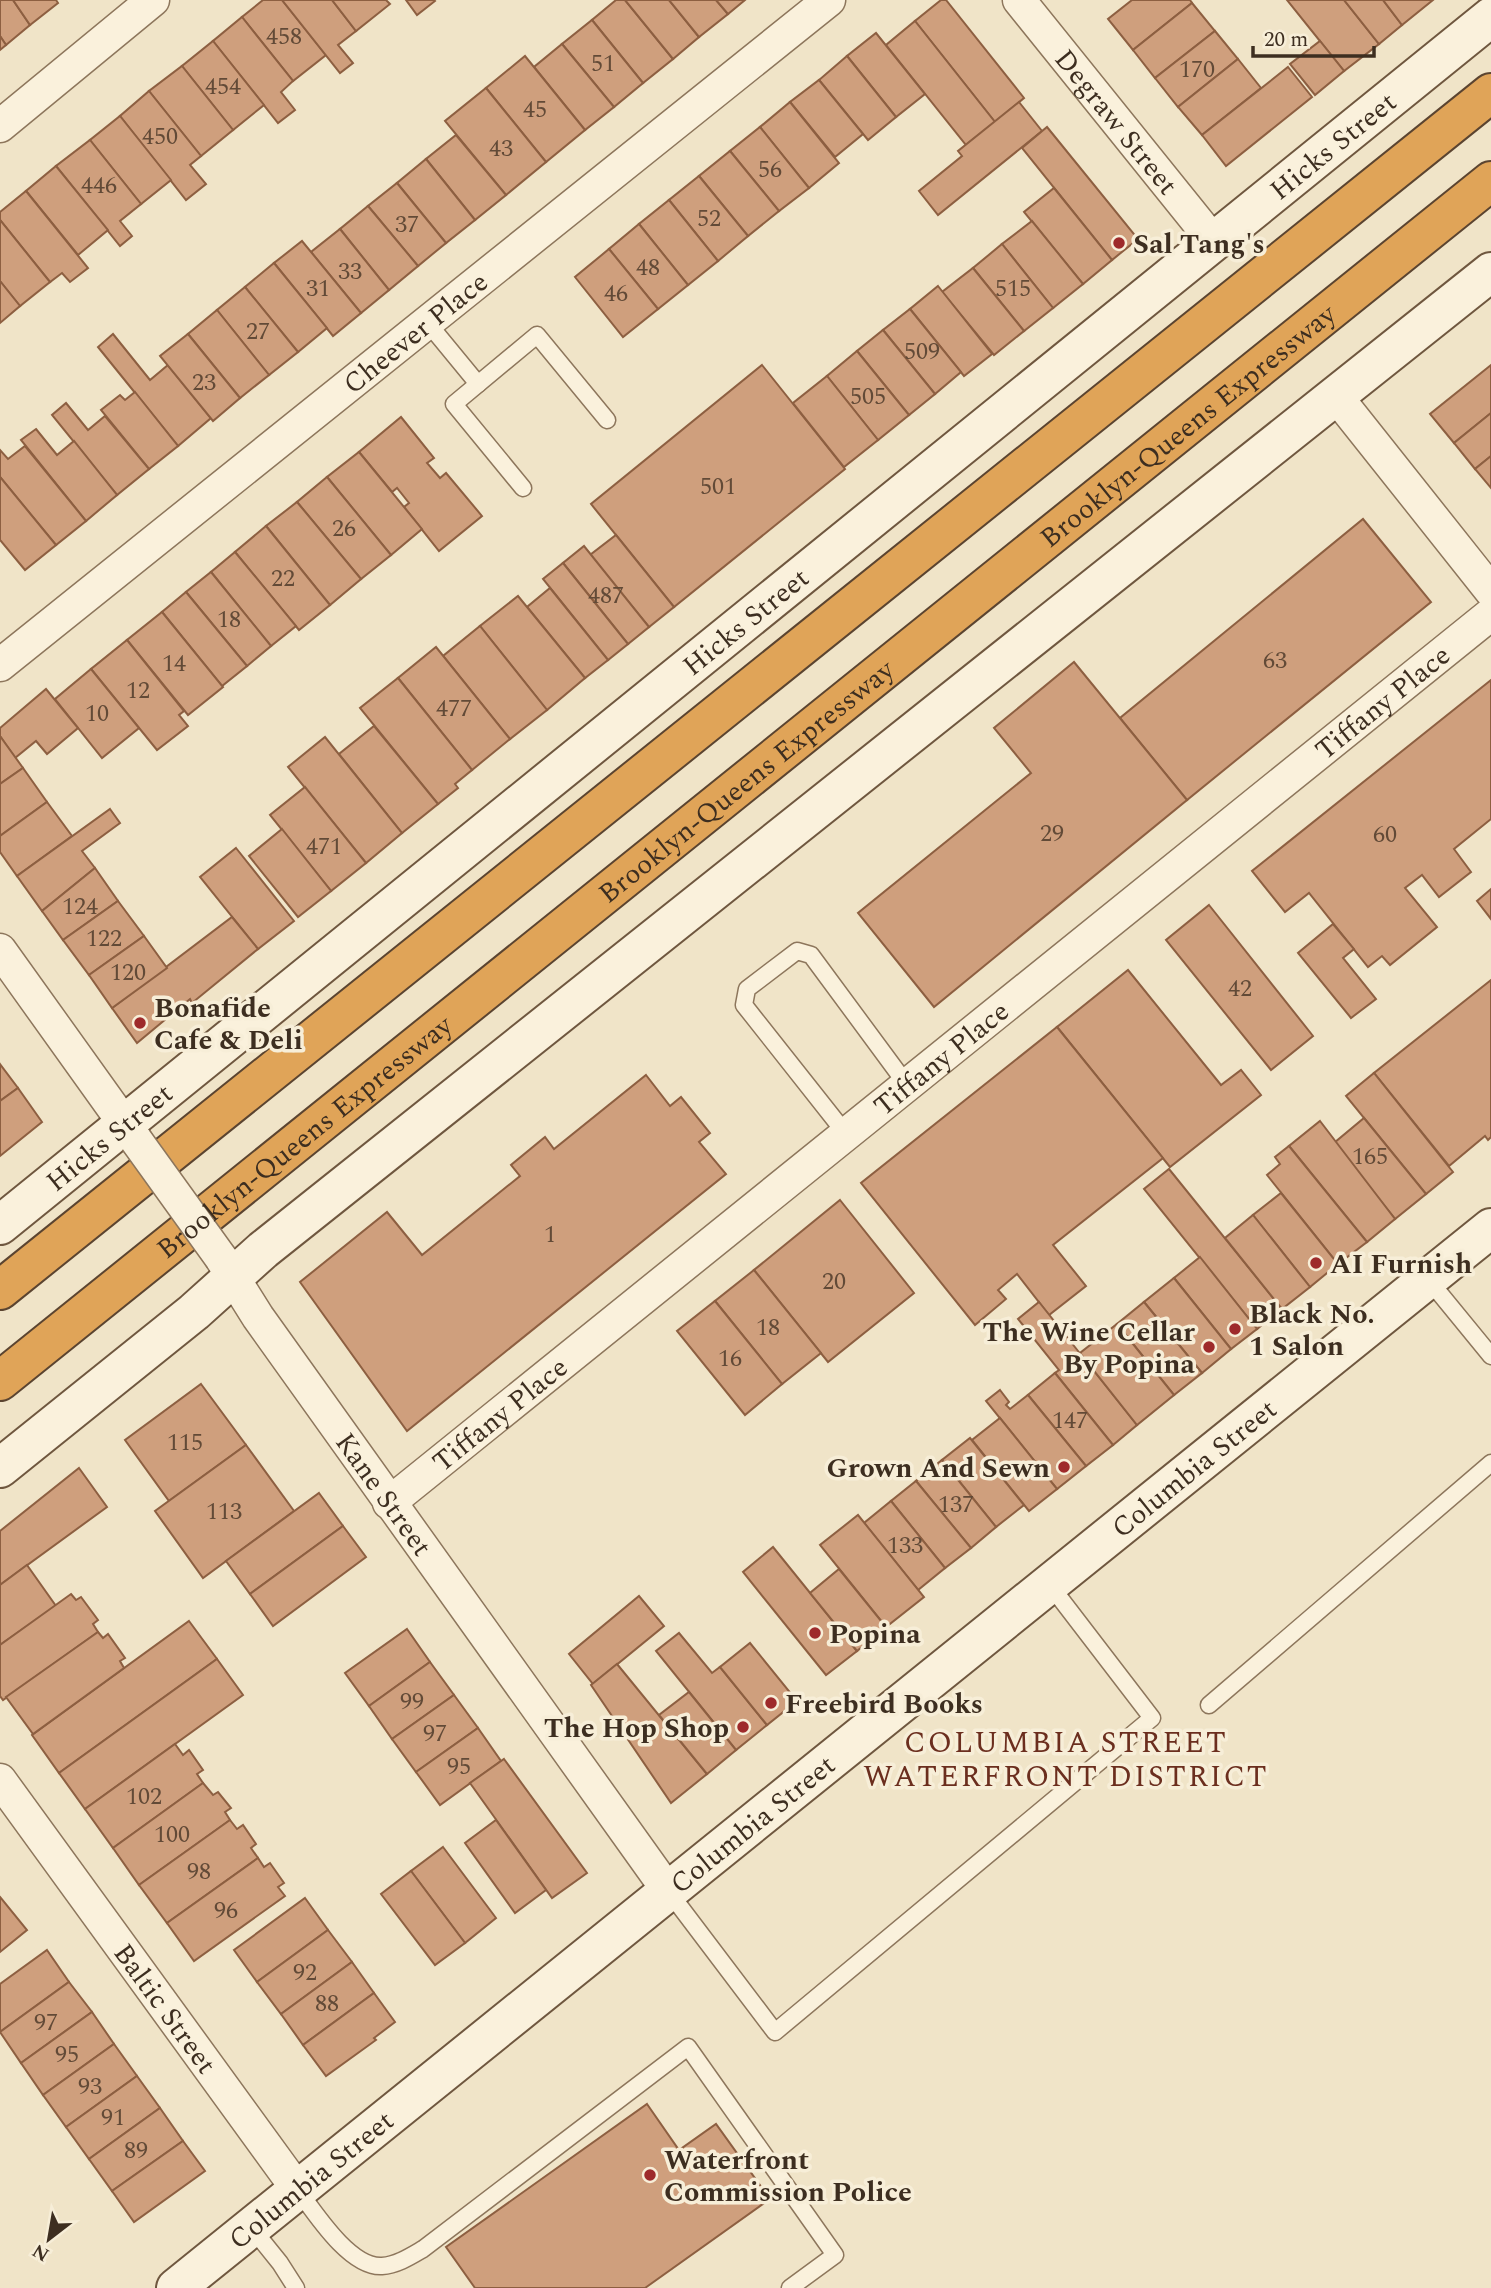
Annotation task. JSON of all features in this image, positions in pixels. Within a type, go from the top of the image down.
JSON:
[{"type":"highway","points":[[0,1290],[1491,93]]},
{"type":"highway","name":"Brooklyn-Queens Expressway","points":[[0,1381],[1491,181]]},
{"type":"street","points":[[0,126],[153,0]]},
{"type":"street","name":"Cheever Place","points":[[0,666],[829,0]]},
{"type":"street","name":"Degraw Street","points":[[1019,0],[1214,242]]},
{"type":"street","name":"Hicks Street","points":[[0,1225],[130,1132],[1491,17]]},
{"type":"street","points":[[0,1468],[194,1312],[228,1267],[273,1242],[1491,272]]},
{"type":"street","points":[[1336,396],[1491,591]]},
{"type":"street","name":"Tiffany Place","points":[[389,1503],[1491,614]]},
{"type":"street","name":"Kane Street","points":[[0,950],[228,1267],[258,1317],[389,1503],[669,1892]]},
{"type":"street","name":"Columbia Street","points":[[176,2288],[1491,1228]]},
{"type":"street","name":"Baltic Street","points":[[0,1780],[298,2190]]},
{"type":"lane","points":[[427,322],[478,384]]},
{"type":"lane","points":[[523,488],[454,404],[537,335],[607,420]]},
{"type":"lane","points":[[846,1134],[744,1005],[747,989],[797,951],[811,955],[907,1085]]},
{"type":"lane","points":[[1428,1279],[1491,1356]]},
{"type":"lane","points":[[1209,1706],[1491,1463]]},
{"type":"lane","name":"Kane Street","points":[[669,1892],[775,2032],[1152,1718],[1050,1585]]},
{"type":"lane","name":"Baltic Street","points":[[298,2190],[351,2253],[380,2266],[400,2261],[424,2249],[688,2047],[835,2255],[790,2288]]},
{"type":"lane","points":[[251,2227],[296,2288]]},
{"type":"building","points":[[0,0],[13,0],[30,25],[6,45],[0,36]]},
{"type":"building","points":[[13,0],[56,0],[58,3],[30,25]]},
{"type":"building","points":[[263,0],[282,0],[326,55],[293,81],[242,17]]},
{"type":"building","points":[[282,0],[332,0],[356,31],[338,45],[353,63],[340,73]]},
{"type":"building","points":[[332,0],[386,0],[390,4],[356,31]]},
{"type":"building","points":[[406,0],[434,0],[435,1],[417,15]]},
{"type":"building","points":[[616,0],[625,0],[673,59],[643,83],[592,20]]},
{"type":"building","points":[[625,0],[669,0],[699,37],[673,59]]},
{"type":"building","points":[[669,0],[716,0],[728,14],[699,37]]},
{"type":"building","points":[[716,0],[745,0],[728,14]]},
{"type":"building","points":[[941,0],[946,0],[1024,98],[995,122],[915,21]]},
{"type":"building","points":[[1132,0],[1190,0],[1192,3],[1133,50],[1108,19]]},
{"type":"building","points":[[1287,0],[1344,0],[1379,44],[1344,71]]},
{"type":"building","points":[[1344,0],[1383,0],[1402,25],[1379,44]]},
{"type":"building","points":[[1383,0],[1433,0],[1402,25]]},
{"type":"building","points":[[1192,3],[1215,31],[1155,78],[1133,50]]},
{"type":"building","points":[[242,17],[293,81],[281,92],[295,110],[278,123],[213,41]]},
{"type":"building","points":[[592,20],[643,83],[614,107],[562,44]]},
{"type":"building","points":[[915,21],[995,122],[966,145],[886,45]]},
{"type":"building","points":[[1215,31],[1238,59],[1178,107],[1155,78]]},
{"type":"building","points":[[876,33],[925,94],[896,117],[847,56]]},
{"type":"building","points":[[0,36],[6,45],[0,50]]},
{"type":"building","points":[[213,41],[264,105],[233,130],[182,66]]},
{"type":"building","points":[[1320,41],[1344,71],[1315,95],[1290,64]]},
{"type":"building","points":[[562,44],[614,107],[585,130],[534,67]]},
{"type":"building","points":[[525,56],[585,130],[546,162],[486,88]]},
{"type":"building","points":[[847,56],[896,117],[868,140],[819,80]]},
{"type":"building","points":[[1238,59],[1261,88],[1202,135],[1178,107]]},
{"type":"building","points":[[182,66],[233,130],[201,156],[149,91]]},
{"type":"building","points":[[1288,67],[1312,97],[1226,166],[1202,135]]},
{"type":"building","points":[[819,80],[863,134],[835,157],[790,102]]},
{"type":"building","points":[[486,88],[546,162],[506,195],[445,121]]},
{"type":"building","points":[[149,91],[201,156],[190,165],[206,184],[186,200],[120,116]]},
{"type":"building","points":[[790,102],[839,163],[809,188],[760,127]]},
{"type":"building","points":[[1019,102],[1042,131],[938,215],[919,191],[962,156],[958,151]]},
{"type":"building","points":[[120,116],[171,180],[141,204],[90,140]]},
{"type":"building","points":[[760,127],[809,188],[779,211],[730,151]]},
{"type":"building","points":[[1047,127],[1138,239],[1112,260],[1022,148]]},
{"type":"building","points":[[456,135],[506,195],[475,220],[426,159]]},
{"type":"building","points":[[90,140],[141,204],[120,221],[132,236],[120,246],[56,166]]},
{"type":"building","points":[[730,151],[779,211],[748,236],[699,176]]},
{"type":"building","points":[[426,159],[475,220],[446,243],[397,183]]},
{"type":"building","points":[[56,166],[108,230],[78,255],[26,191]]},
{"type":"building","points":[[699,176],[748,236],[718,261],[669,200]]},
{"type":"building","points":[[397,183],[446,243],[418,266],[368,206]]},
{"type":"building","points":[[1054,188],[1112,260],[1083,284],[1024,212]]},
{"type":"building","points":[[26,191],[88,268],[70,282],[62,273],[50,282],[0,220],[0,212]]},
{"type":"building","points":[[669,200],[718,261],[688,285],[639,224]]},
{"type":"building","points":[[368,206],[418,266],[389,290],[340,229]]},
{"type":"building","points":[[0,220],[50,282],[20,306],[0,281]]},
{"type":"building","points":[[1032,221],[1083,284],[1053,308],[1002,244]]},
{"type":"building","points":[[639,224],[688,285],[658,309],[609,249]]},
{"type":"building","points":[[340,229],[389,290],[361,313],[311,252]]},
{"type":"building","points":[[302,241],[361,313],[333,336],[274,263]]},
{"type":"building","points":[[1002,244],[1053,308],[1024,331],[973,268]]},
{"type":"building","points":[[609,249],[658,309],[623,337],[575,277]]},
{"type":"building","points":[[274,263],[327,328],[298,352],[245,287]]},
{"type":"building","points":[[973,268],[1024,331],[994,355],[942,292]]},
{"type":"building","points":[[0,281],[20,306],[0,323]]},
{"type":"building","points":[[938,286],[992,354],[964,376],[910,309]]},
{"type":"building","points":[[245,287],[298,352],[269,375],[217,310]]},
{"type":"building","points":[[910,309],[961,372],[935,394],[883,330]]},
{"type":"building","points":[[217,310],[269,375],[240,398],[188,334]]},
{"type":"building","points":[[883,330],[935,394],[909,415],[857,351]]},
{"type":"building","points":[[113,334],[150,380],[168,365],[211,418],[178,446],[98,347]]},
{"type":"building","points":[[188,334],[240,398],[213,421],[160,356]]},
{"type":"building","points":[[857,351],[909,415],[878,440],[827,376]]},
{"type":"building","points":[[762,365],[845,469],[674,607],[591,504]]},
{"type":"building","points":[[1491,365],[1491,413],[1454,443],[1430,414]]},
{"type":"building","points":[[827,376],[878,440],[844,467],[793,403]]},
{"type":"building","points":[[135,392],[178,446],[149,469],[101,410],[120,395],[125,400]]},
{"type":"building","points":[[66,403],[88,430],[105,416],[149,469],[117,495],[52,415]]},
{"type":"building","points":[[1491,413],[1491,456],[1475,469],[1454,443]]},
{"type":"building","points":[[401,417],[434,458],[427,463],[440,478],[446,473],[482,516],[439,551],[404,507],[409,503],[397,488],[392,492],[359,452]]},
{"type":"building","points":[[36,429],[57,455],[74,441],[117,495],[86,521],[21,440]]},
{"type":"building","points":[[25,446],[86,521],[56,545],[0,477],[0,450],[8,459]]},
{"type":"building","points":[[359,452],[422,529],[391,555],[327,477]]},
{"type":"building","points":[[1491,456],[1491,488],[1475,469]]},
{"type":"building","points":[[0,477],[56,545],[25,570],[0,540]]},
{"type":"building","points":[[327,477],[391,555],[361,579],[297,502]]},
{"type":"building","points":[[297,502],[361,579],[330,605],[266,526]]},
{"type":"building","points":[[1363,519],[1431,602],[1187,800],[1120,718]]},
{"type":"building","points":[[266,526],[330,605],[299,630],[235,552]]},
{"type":"building","points":[[616,535],[674,607],[649,627],[590,555]]},
{"type":"building","points":[[584,546],[649,627],[628,644],[563,563]]},
{"type":"building","points":[[235,552],[296,626],[271,646],[211,572]]},
{"type":"building","points":[[563,563],[628,644],[608,660],[543,579]]},
{"type":"building","points":[[211,572],[271,646],[247,666],[186,592]]},
{"type":"building","points":[[550,588],[608,660],[585,678],[527,607]]},
{"type":"building","points":[[186,592],[247,666],[222,686],[162,612]]},
{"type":"building","points":[[518,596],[585,678],[547,710],[480,626]]},
{"type":"building","points":[[162,612],[223,687],[188,715],[127,640]]},
{"type":"building","points":[[480,626],[547,710],[510,739],[443,656]]},
{"type":"building","points":[[127,640],[184,711],[179,715],[188,726],[157,750],[91,669]]},
{"type":"building","points":[[436,647],[510,739],[472,770],[398,678]]},
{"type":"building","points":[[1074,662],[1187,800],[934,1007],[858,913],[1031,773],[994,728]]},
{"type":"building","points":[[91,669],[139,728],[102,758],[55,699]]},
{"type":"building","points":[[398,678],[472,770],[455,784],[458,788],[438,804],[360,708]]},
{"type":"building","points":[[1491,680],[1491,819],[1454,849],[1471,872],[1439,897],[1422,875],[1405,888],[1437,927],[1390,965],[1382,956],[1368,967],[1309,893],[1285,912],[1252,871]]},
{"type":"building","points":[[46,689],[78,728],[47,754],[36,741],[15,758],[0,736],[0,728]]},
{"type":"building","points":[[374,726],[438,804],[402,833],[339,754]]},
{"type":"building","points":[[0,736],[23,768],[0,784]]},
{"type":"building","points":[[325,737],[402,833],[366,863],[288,767]]},
{"type":"building","points":[[23,768],[47,802],[0,836],[0,784]]},
{"type":"building","points":[[305,787],[366,863],[331,891],[270,815]]},
{"type":"building","points":[[47,802],[72,836],[17,876],[0,852],[0,836]]},
{"type":"building","points":[[110,809],[120,823],[82,851],[95,868],[42,911],[17,876]]},
{"type":"building","points":[[282,829],[331,891],[298,917],[249,856]]},
{"type":"building","points":[[236,848],[294,921],[258,949],[200,877]]},
{"type":"building","points":[[95,868],[118,901],[63,940],[42,911]]},
{"type":"building","points":[[1491,889],[1491,919],[1477,901]]},
{"type":"building","points":[[118,901],[144,936],[89,975],[63,940]]},
{"type":"building","points":[[1209,905],[1313,1036],[1271,1070],[1166,940]]},
{"type":"building","points":[[232,917],[258,949],[192,1003],[190,999],[137,1043],[112,1008]]},
{"type":"building","points":[[1333,924],[1354,949],[1343,958],[1376,999],[1351,1018],[1298,953]]},
{"type":"building","points":[[144,936],[167,968],[112,1008],[89,975]]},
{"type":"building","points":[[1128,970],[1221,1085],[1241,1070],[1261,1095],[1170,1167],[1057,1027]]},
{"type":"building","points":[[1491,980],[1491,1137],[1488,1140],[1485,1136],[1449,1166],[1374,1073]]},
{"type":"building","points":[[1057,1027],[1163,1158],[1053,1245],[1086,1286],[1049,1315],[1017,1274],[998,1290],[1006,1299],[975,1325],[861,1183]]},
{"type":"building","points":[[0,1064],[18,1088],[0,1101]]},
{"type":"building","points":[[1374,1073],[1453,1172],[1426,1194],[1346,1096]]},
{"type":"building","points":[[646,1075],[670,1106],[681,1097],[710,1133],[699,1142],[726,1174],[407,1431],[300,1282],[387,1212],[422,1255],[520,1176],[511,1165],[545,1137],[554,1149]]},
{"type":"building","points":[[18,1088],[42,1122],[0,1156],[0,1101]]},
{"type":"building","points":[[1364,1118],[1426,1194],[1395,1219],[1334,1143]]},
{"type":"building","points":[[1320,1121],[1395,1219],[1367,1242],[1289,1146]]},
{"type":"building","points":[[1289,1146],[1367,1242],[1338,1264],[1267,1175],[1280,1164],[1275,1157]]},
{"type":"building","points":[[1169,1169],[1282,1309],[1257,1329],[1144,1189]]},
{"type":"building","points":[[1281,1193],[1338,1264],[1310,1287],[1253,1215]]},
{"type":"building","points":[[840,1200],[914,1293],[828,1362],[754,1270]]},
{"type":"building","points":[[1253,1215],[1310,1287],[1282,1309],[1225,1238]]},
{"type":"building","points":[[1200,1257],[1257,1329],[1231,1349],[1174,1278]]},
{"type":"building","points":[[754,1270],[821,1353],[782,1384],[715,1301]]},
{"type":"building","points":[[1174,1278],[1231,1349],[1202,1373],[1144,1302]]},
{"type":"building","points":[[715,1301],[782,1384],[745,1415],[677,1331]]},
{"type":"building","points":[[1039,1302],[1137,1425],[1113,1445],[1055,1373],[1059,1370],[1018,1319]]},
{"type":"building","points":[[1144,1302],[1202,1373],[1174,1395],[1117,1324]]},
{"type":"building","points":[[1117,1324],[1174,1395],[1137,1425],[1080,1353]]},
{"type":"building","points":[[1055,1373],[1113,1445],[1086,1466],[1028,1395]]},
{"type":"building","points":[[201,1384],[246,1445],[169,1501],[125,1440]]},
{"type":"building","points":[[1000,1390],[1009,1402],[1006,1405],[1010,1409],[1028,1395],[1086,1466],[1057,1489],[986,1401]]},
{"type":"building","points":[[1000,1418],[1057,1489],[1029,1511],[972,1440]]},
{"type":"building","points":[[970,1438],[1024,1505],[996,1527],[942,1460]]},
{"type":"building","points":[[246,1445],[294,1511],[203,1578],[155,1511]]},
{"type":"building","points":[[942,1460],[996,1527],[971,1548],[916,1481]]},
{"type":"building","points":[[79,1468],[107,1507],[0,1585],[0,1531]]},
{"type":"building","points":[[916,1481],[971,1548],[945,1568],[891,1501]]},
{"type":"building","points":[[319,1493],[343,1526],[250,1594],[226,1561]]},
{"type":"building","points":[[891,1501],[945,1568],[918,1590],[864,1523]]},
{"type":"building","points":[[858,1515],[924,1597],[886,1627],[820,1545]]},
{"type":"building","points":[[343,1526],[366,1557],[273,1626],[250,1594]]},
{"type":"building","points":[[773,1547],[857,1651],[826,1675],[743,1572]]},
{"type":"building","points":[[27,1565],[56,1606],[0,1645],[0,1585]]},
{"type":"building","points":[[839,1569],[886,1627],[857,1651],[810,1593]]},
{"type":"building","points":[[71,1594],[76,1600],[81,1597],[98,1620],[93,1624],[98,1632],[3,1700],[0,1696],[0,1645]]},
{"type":"building","points":[[639,1596],[664,1626],[593,1684],[569,1654]]},
{"type":"building","points":[[189,1621],[217,1659],[59,1773],[32,1735]]},
{"type":"building","points":[[407,1629],[430,1662],[369,1706],[345,1673]]},
{"type":"building","points":[[98,1632],[103,1638],[108,1634],[125,1658],[120,1661],[124,1668],[33,1734],[6,1697]]},
{"type":"building","points":[[679,1633],[712,1673],[720,1667],[767,1725],[736,1750],[656,1651]]},
{"type":"building","points":[[750,1643],[797,1701],[767,1725],[720,1667]]},
{"type":"building","points":[[217,1659],[243,1695],[85,1809],[59,1773]]},
{"type":"building","points":[[430,1662],[454,1695],[392,1739],[369,1706]]},
{"type":"building","points":[[617,1664],[707,1774],[671,1803],[591,1685]]},
{"type":"building","points":[[689,1692],[736,1750],[707,1774],[659,1715]]},
{"type":"building","points":[[454,1695],[478,1728],[416,1772],[392,1739]]},
{"type":"building","points":[[478,1728],[501,1761],[440,1805],[416,1772]]},
{"type":"building","points":[[175,1744],[183,1755],[189,1750],[203,1770],[197,1774],[203,1783],[113,1848],[85,1809]]},
{"type":"building","points":[[504,1759],[587,1873],[552,1898],[470,1783]]},
{"type":"building","points":[[203,1783],[213,1795],[218,1792],[231,1808],[225,1812],[230,1820],[139,1885],[113,1848]]},
{"type":"building","points":[[230,1820],[237,1829],[243,1825],[256,1844],[251,1848],[258,1858],[167,1923],[139,1885]]},
{"type":"building","points":[[496,1820],[546,1890],[515,1913],[465,1843]]},
{"type":"building","points":[[443,1847],[496,1918],[465,1943],[411,1871]]},
{"type":"building","points":[[258,1858],[264,1867],[270,1863],[284,1883],[278,1887],[285,1896],[194,1961],[167,1923]]},
{"type":"building","points":[[411,1871],[465,1943],[435,1965],[381,1894]]},
{"type":"building","points":[[0,1897],[27,1930],[0,1952]]},
{"type":"building","points":[[305,1898],[328,1930],[257,1982],[234,1950]]},
{"type":"building","points":[[328,1930],[352,1962],[281,2014],[257,1982]]},
{"type":"building","points":[[47,1950],[69,1982],[0,2032],[0,1984]]},
{"type":"building","points":[[352,1962],[374,1993],[303,2045],[281,2014]]},
{"type":"building","points":[[69,1982],[92,2012],[21,2063],[0,2032]]},
{"type":"building","points":[[374,1993],[395,2022],[374,2038],[376,2040],[326,2076],[303,2045]]},
{"type":"building","points":[[92,2012],[114,2044],[43,2095],[21,2063]]},
{"type":"building","points":[[114,2044],[137,2076],[66,2127],[43,2095]]},
{"type":"building","points":[[137,2076],[160,2108],[89,2159],[66,2127]]},
{"type":"building","name":"Waterfront Commission Police","points":[[647,2104],[679,2150],[716,2124],[770,2199],[645,2288],[475,2288],[446,2247]]},
{"type":"building","points":[[160,2108],[183,2141],[112,2191],[89,2159]]},
{"type":"building","points":[[183,2141],[205,2171],[134,2222],[112,2191]]},
{"type":"place","name":"Sal Tang's","points":[[1119,243]]},
{"type":"place","name":"Bonafide Cafe & Deli","points":[[140,1023]]},
{"type":"place","name":"AI Furnish","points":[[1316,1263]]},
{"type":"place","name":"Black No. 1 Salon","points":[[1235,1329]]},
{"type":"place","name":"The Wine Cellar By Popina","points":[[1209,1347]]},
{"type":"place","name":"Grown And Sewn","points":[[1064,1467]]},
{"type":"place","name":"Popina","points":[[815,1633]]},
{"type":"place","name":"Freebird Books","points":[[771,1703]]},
{"type":"place","name":"The Hop Shop","points":[[743,1727]]},
{"type":"place","name":"Waterfront Commission Police","points":[[650,2175]]},
{"type":"district","name":"COLUMBIA STREET WATERFRONT DISTRICT","points":[[1066,1759]]}]
